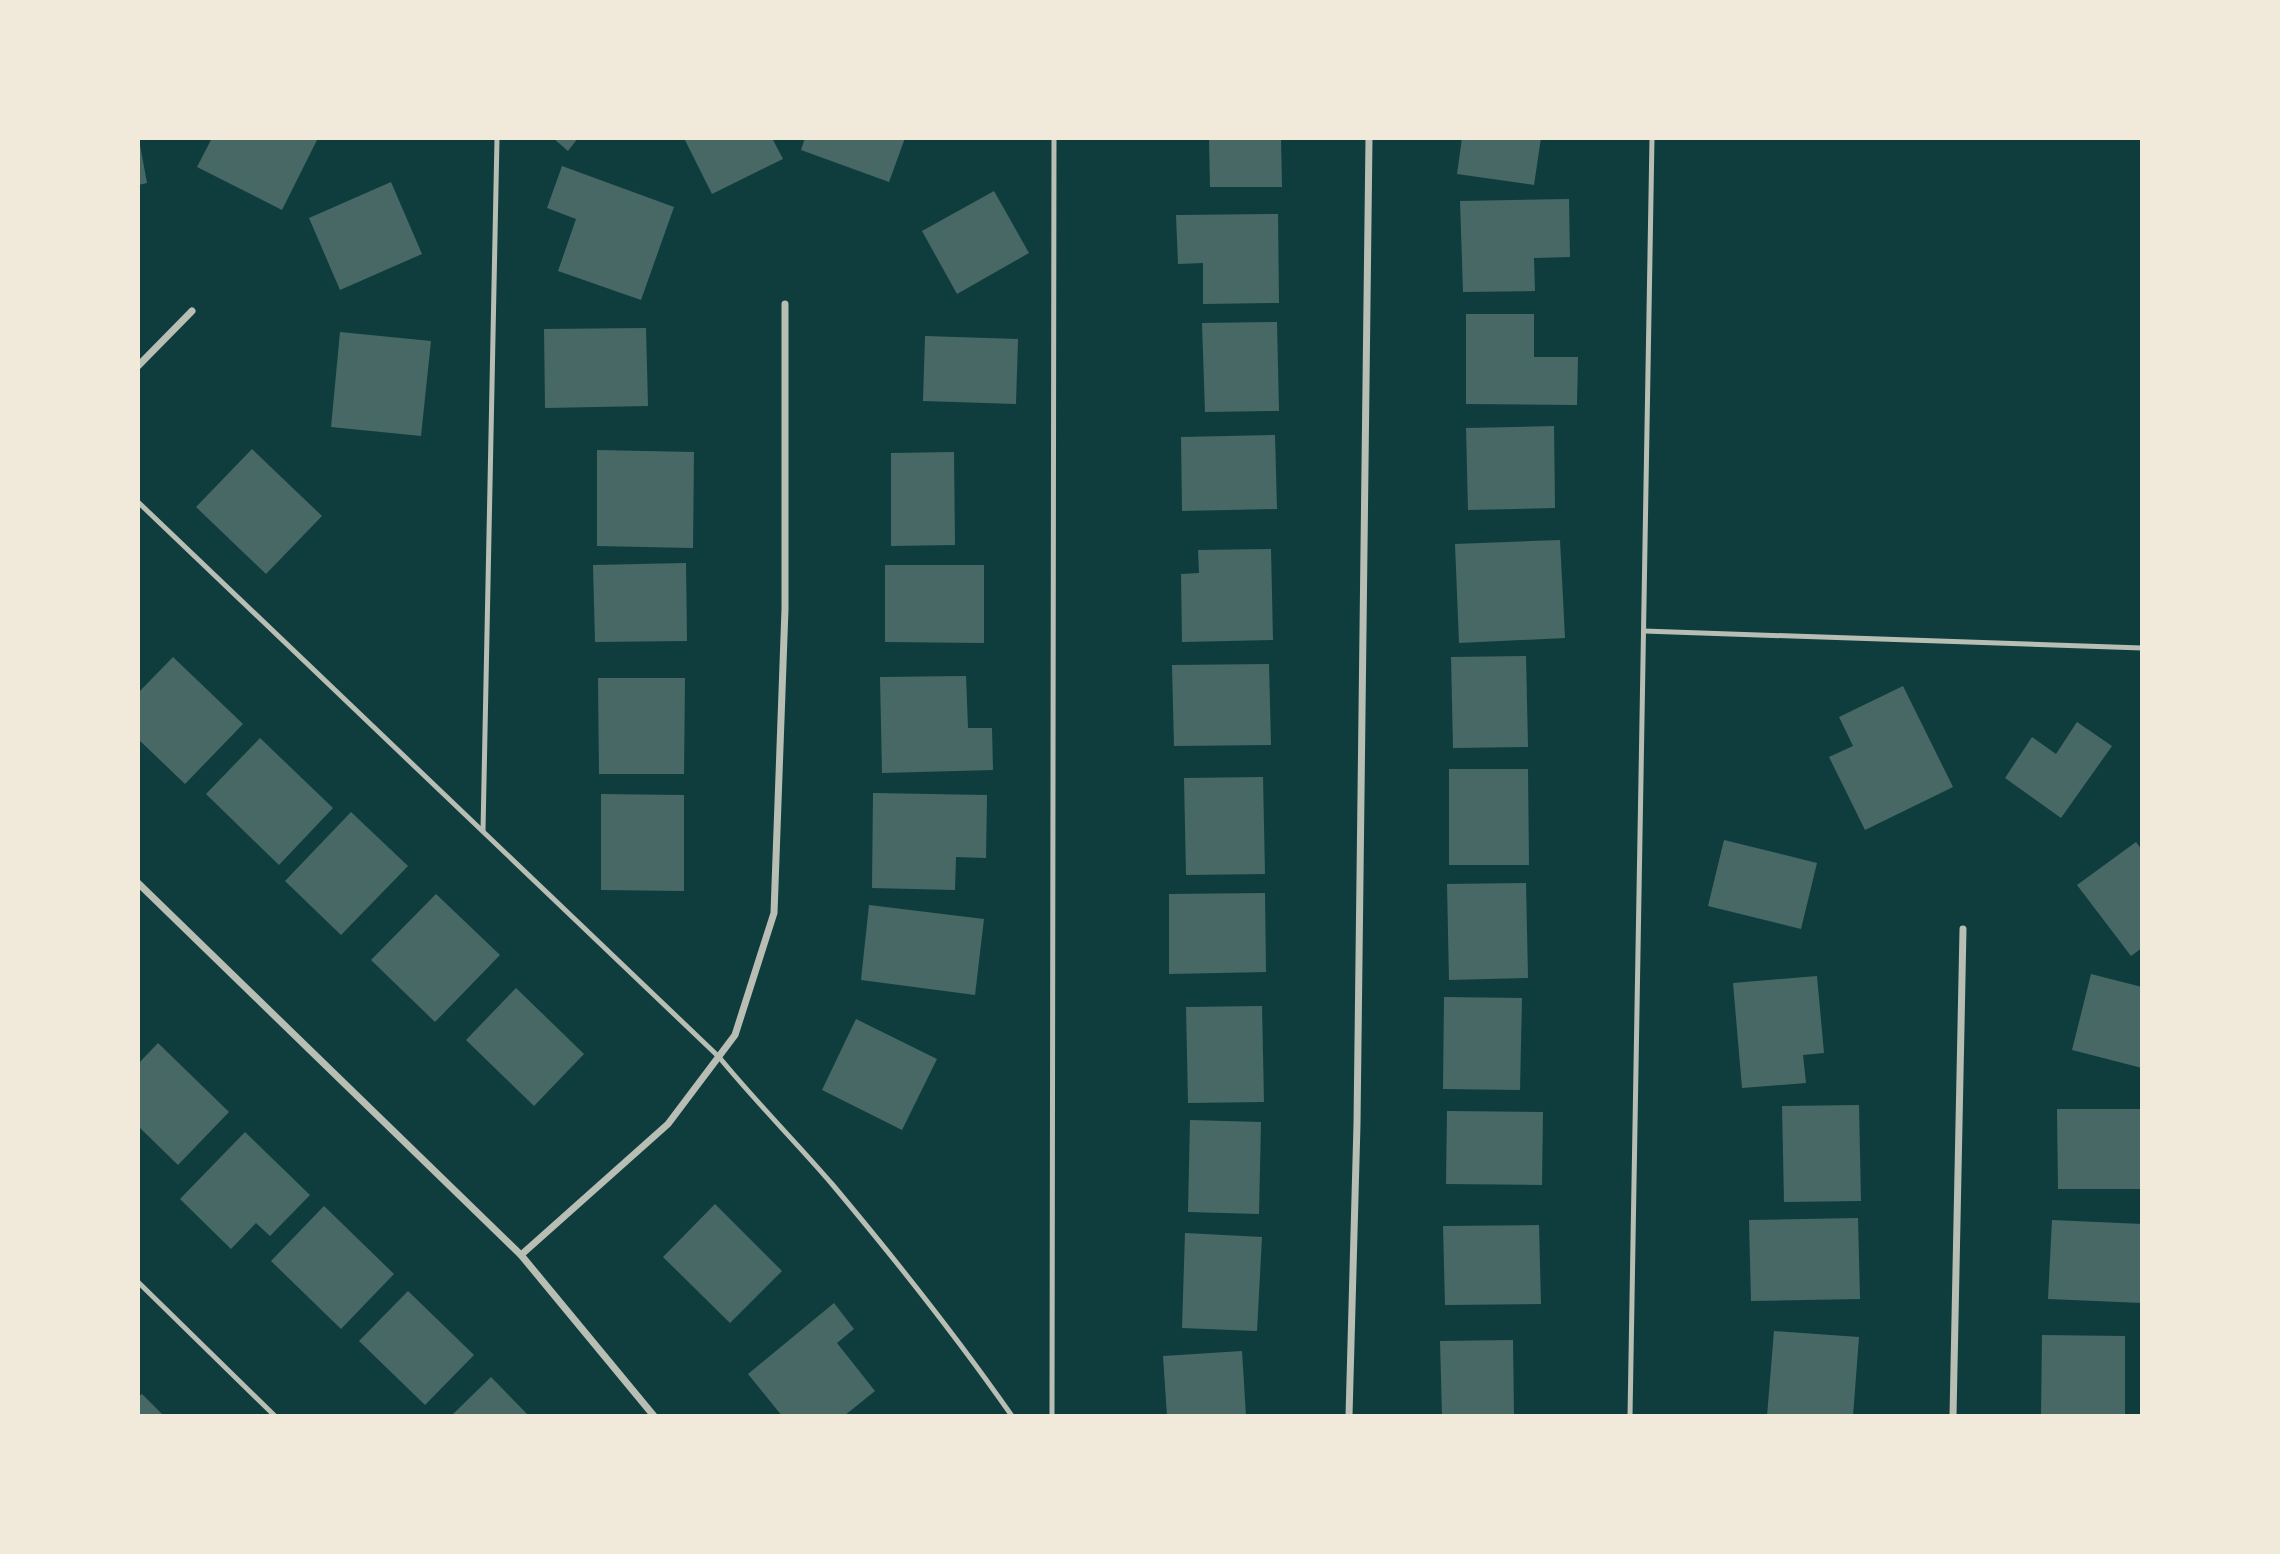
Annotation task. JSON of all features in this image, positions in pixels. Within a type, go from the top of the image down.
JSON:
[{"type":"street","points":[[1349,1416],[1357,1124],[1369,138]]},
{"type":"street","points":[[521,1255],[668,1124],[719,1057],[735,1035],[774,913],[785,609],[785,304]]},
{"type":"street","points":[[138,366],[192,311]]},
{"type":"street","points":[[138,883],[521,1255],[654,1416]]},
{"type":"street","points":[[1953,1416],[1964,929]]},
{"type":"lane","points":[[483,832],[497,138]]},
{"type":"lane","points":[[1052,1416],[1054,138]]},
{"type":"lane","points":[[1630,1416],[1652,138]]},
{"type":"lane","points":[[138,502],[719,1057],[748,1094],[847,1203],[916,1287],[1012,1416]]},
{"type":"lane","points":[[1644,631],[2142,648]]},
{"type":"lane","points":[[138,1282],[275,1416]]},
{"type":"building","points":[[212,138],[318,138],[282,210],[197,167]]},
{"type":"building","points":[[553,138],[578,138],[568,151]]},
{"type":"building","points":[[684,138],[772,138],[783,159],[712,194]]},
{"type":"building","points":[[805,138],[905,138],[889,182],[801,150]]},
{"type":"building","points":[[1209,138],[1281,138],[1282,187],[1210,187]]},
{"type":"building","points":[[1462,138],[1541,138],[1534,185],[1457,174]]},
{"type":"building","points":[[140,145],[147,183],[138,185],[138,146]]},
{"type":"building","points":[[562,166],[674,207],[641,300],[558,271],[576,219],[547,208]]},
{"type":"building","points":[[391,182],[422,254],[340,290],[309,218]]},
{"type":"building","points":[[994,191],[1029,253],[957,294],[922,231]]},
{"type":"building","points":[[1569,199],[1570,257],[1534,258],[1535,291],[1463,292],[1460,201]]},
{"type":"building","points":[[1278,214],[1279,303],[1203,304],[1203,263],[1178,264],[1176,215]]},
{"type":"building","points":[[1466,314],[1534,314],[1534,357],[1578,357],[1577,405],[1466,404]]},
{"type":"building","points":[[1277,322],[1279,411],[1205,412],[1202,323]]},
{"type":"building","points":[[646,328],[648,406],[545,408],[544,329]]},
{"type":"building","points":[[340,332],[431,341],[421,436],[331,427]]},
{"type":"building","points":[[925,336],[1018,339],[1016,404],[923,401]]},
{"type":"building","points":[[1554,426],[1555,508],[1468,510],[1466,428]]},
{"type":"building","points":[[1275,435],[1277,509],[1182,511],[1181,437]]},
{"type":"building","points":[[252,449],[322,516],[266,574],[196,507]]},
{"type":"building","points":[[597,450],[694,452],[693,548],[597,546]]},
{"type":"building","points":[[954,452],[955,545],[891,546],[891,453]]},
{"type":"building","points":[[1560,540],[1565,638],[1459,643],[1455,544]]},
{"type":"building","points":[[1271,549],[1273,640],[1182,642],[1181,574],[1199,573],[1198,550]]},
{"type":"building","points":[[686,563],[687,641],[595,642],[593,565]]},
{"type":"building","points":[[885,565],[984,565],[984,643],[885,642]]},
{"type":"building","points":[[1526,656],[1528,747],[1453,748],[1451,657]]},
{"type":"building","points":[[173,657],[243,724],[185,784],[138,739],[138,693]]},
{"type":"building","points":[[1269,664],[1271,745],[1174,746],[1172,665]]},
{"type":"building","points":[[966,676],[968,728],[992,728],[993,770],[882,773],[880,677]]},
{"type":"building","points":[[598,678],[685,678],[684,774],[599,774]]},
{"type":"building","points":[[1903,686],[1953,787],[1865,830],[1829,757],[1853,746],[1839,717]]},
{"type":"building","points":[[2077,722],[2112,746],[2061,818],[2005,778],[2032,737],[2056,754]]},
{"type":"building","points":[[260,738],[333,808],[279,865],[206,794]]},
{"type":"building","points":[[1449,769],[1528,769],[1529,865],[1449,865]]},
{"type":"building","points":[[1263,777],[1265,874],[1186,875],[1184,778]]},
{"type":"building","points":[[873,793],[987,795],[986,858],[956,857],[955,890],[872,888]]},
{"type":"building","points":[[601,794],[684,795],[684,891],[601,890]]},
{"type":"building","points":[[351,812],[408,866],[341,935],[285,881]]},
{"type":"building","points":[[1724,840],[1817,863],[1801,929],[1708,906]]},
{"type":"building","points":[[2136,842],[2142,850],[2142,948],[2131,956],[2077,885]]},
{"type":"building","points":[[1526,883],[1528,978],[1449,980],[1447,884]]},
{"type":"building","points":[[1265,893],[1266,972],[1169,974],[1169,894]]},
{"type":"building","points":[[436,894],[500,955],[435,1022],[371,960]]},
{"type":"building","points":[[869,905],[984,919],[975,995],[861,980]]},
{"type":"building","points":[[2091,974],[2142,987],[2142,1068],[2072,1050]]},
{"type":"building","points":[[1817,976],[1824,1053],[1803,1055],[1806,1083],[1742,1088],[1733,983]]},
{"type":"building","points":[[516,988],[584,1054],[534,1106],[466,1040]]},
{"type":"building","points":[[1444,997],[1522,998],[1520,1090],[1443,1089]]},
{"type":"building","points":[[1262,1006],[1264,1102],[1188,1103],[1186,1007]]},
{"type":"building","points":[[856,1019],[937,1059],[902,1130],[822,1090]]},
{"type":"building","points":[[158,1043],[229,1112],[178,1165],[138,1126],[138,1064]]},
{"type":"building","points":[[1859,1105],[1861,1201],[1784,1202],[1782,1106]]},
{"type":"building","points":[[2057,1109],[2140,1109],[2141,1189],[2058,1189]]},
{"type":"building","points":[[1447,1111],[1543,1112],[1542,1185],[1446,1184]]},
{"type":"building","points":[[1190,1120],[1261,1122],[1259,1214],[1188,1212]]},
{"type":"building","points":[[245,1132],[310,1195],[270,1236],[256,1223],[231,1249],[180,1199]]},
{"type":"building","points":[[715,1204],[782,1271],[730,1323],[663,1257]]},
{"type":"building","points":[[324,1206],[394,1274],[341,1329],[271,1261]]},
{"type":"building","points":[[1858,1218],[1860,1299],[1751,1301],[1749,1220]]},
{"type":"building","points":[[2052,1220],[2142,1224],[2142,1303],[2048,1299]]},
{"type":"building","points":[[1539,1225],[1541,1304],[1445,1305],[1443,1226]]},
{"type":"building","points":[[1185,1233],[1262,1237],[1257,1331],[1182,1328]]},
{"type":"building","points":[[408,1291],[474,1355],[425,1405],[359,1341]]},
{"type":"building","points":[[834,1303],[854,1329],[837,1343],[875,1391],[844,1416],[782,1416],[748,1374]]},
{"type":"building","points":[[1774,1331],[1859,1337],[1853,1416],[1767,1416]]},
{"type":"building","points":[[2042,1335],[2125,1336],[2125,1416],[2041,1416]]},
{"type":"building","points":[[1513,1340],[1514,1416],[1442,1416],[1440,1341]]},
{"type":"building","points":[[1242,1351],[1246,1416],[1167,1416],[1163,1356]]},
{"type":"building","points":[[491,1377],[529,1416],[451,1416]]},
{"type":"building","points":[[142,1394],[164,1416],[138,1416],[138,1397]]}]
